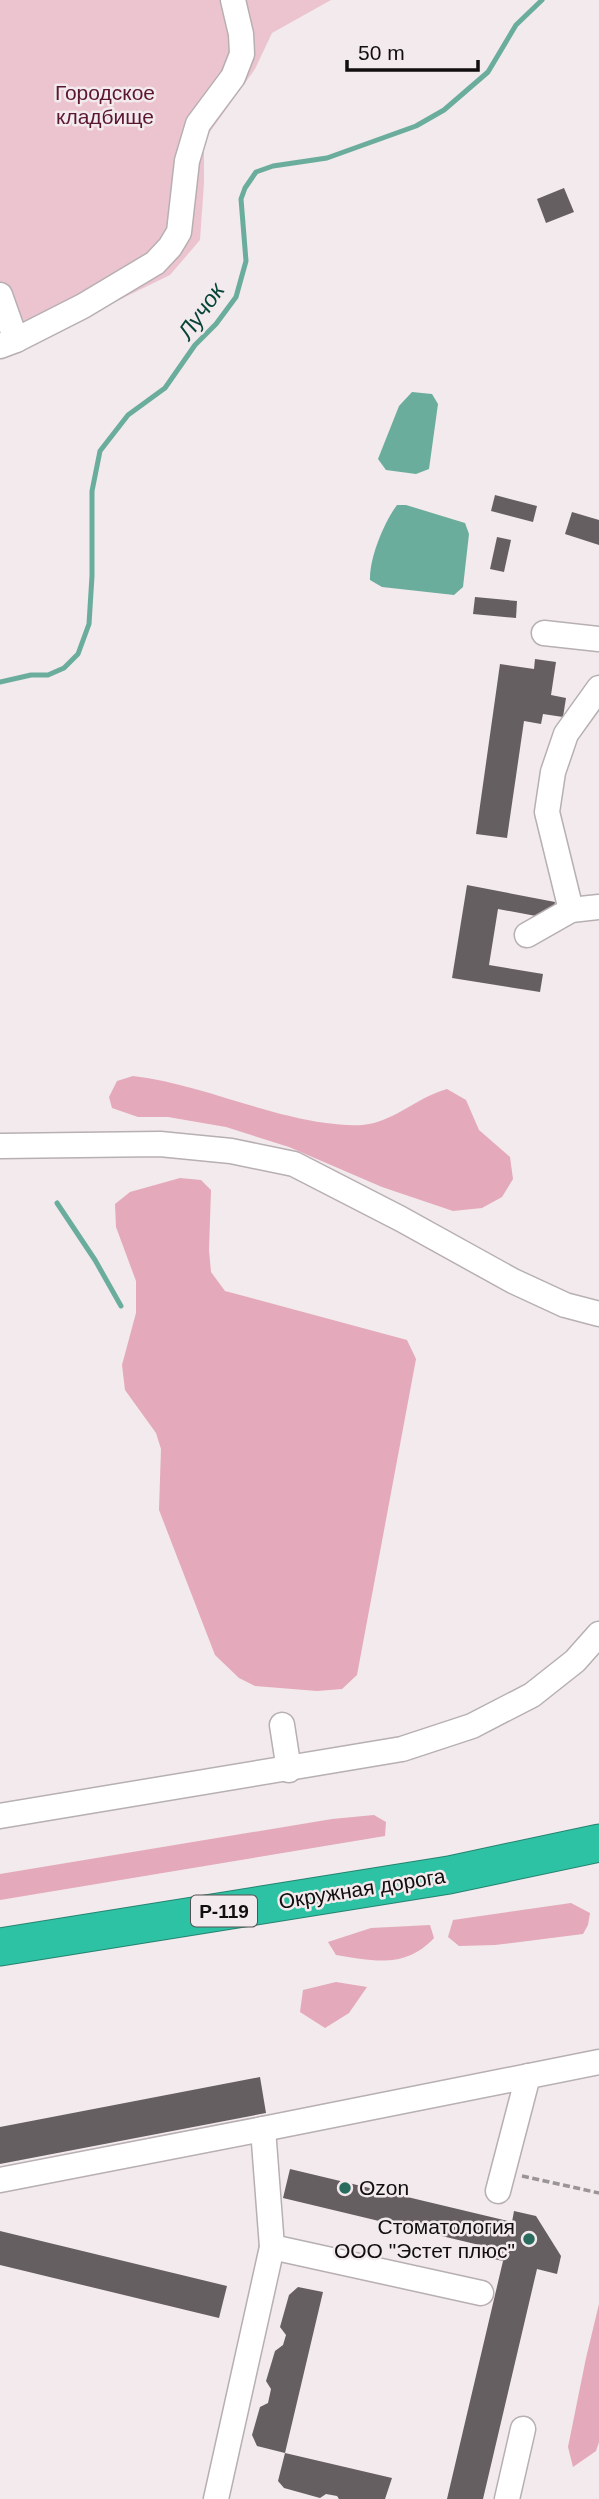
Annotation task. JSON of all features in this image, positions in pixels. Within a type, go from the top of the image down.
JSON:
[{"type":"highway","name":"Окружная дорога","points":[[0,1947],[449,1875],[599,1843]]},
{"type":"street","points":[[0,295],[8,343],[83,306],[155,263],[170,247],[179,232],[187,161],[198,124],[233,77],[242,54],[241,34],[233,0]]},
{"type":"street","points":[[544,633],[599,639]]},
{"type":"street","points":[[571,910],[547,812],[553,772],[566,734],[599,688]]},
{"type":"street","points":[[527,935],[571,910],[599,907]]},
{"type":"street","points":[[0,1146],[160,1144],[231,1152],[294,1164],[401,1219],[513,1282],[565,1305],[599,1314]]},
{"type":"street","points":[[0,1816],[289,1770],[402,1749],[472,1726],[532,1695],[575,1661],[599,1634]]},
{"type":"street","points":[[282,1725],[289,1770]]},
{"type":"street","points":[[0,2180],[599,2062]]},
{"type":"street","points":[[500,2182],[528,2076]]},
{"type":"street","points":[[216,2499],[272,2247],[263,2129]]},
{"type":"street","points":[[272,2247],[481,2293]]},
{"type":"street","points":[[507,2499],[523,2429]]},
{"type":"path","points":[[500,2182],[599,2193]]},
{"type":"green space","name":"Городское кладбище","points":[[0,0],[331,0],[272,33],[255,69],[204,140],[200,240],[170,275],[0,358]]},
{"type":"shaded area","points":[[412,392],[432,394],[438,404],[429,469],[416,474],[386,470],[378,459],[399,406]]},
{"type":"shaded area","points":[[397,505],[406,505],[465,523],[469,534],[463,587],[454,595],[382,587],[370,580],[378,541]]},
{"type":"shaded area","points":[[133,1076],[182,1085],[301,1119],[350,1125],[384,1120],[428,1096],[447,1089],[466,1100],[479,1130],[510,1157],[513,1179],[502,1197],[482,1208],[453,1211],[382,1187],[289,1147],[226,1127],[168,1117],[138,1117],[112,1108],[109,1097],[117,1081]]},
{"type":"shaded area","points":[[180,1178],[201,1180],[211,1190],[211,1272],[225,1291],[407,1340],[416,1359],[357,1675],[342,1689],[317,1691],[255,1686],[239,1678],[215,1655],[159,1510],[161,1449],[156,1433],[125,1390],[122,1365],[136,1313],[136,1281],[116,1227],[115,1204],[130,1192]]},
{"type":"shaded area","points":[[374,1815],[386,1822],[385,1836],[0,1900],[0,1874],[332,1819]]},
{"type":"shaded area","points":[[571,1903],[590,1913],[583,1934],[495,1945],[459,1946],[448,1937],[453,1920]]},
{"type":"shaded area","points":[[430,1925],[434,1938],[412,1955],[400,1959],[376,1960],[336,1955],[328,1942],[371,1928]]},
{"type":"shaded area","points":[[336,1982],[367,1987],[349,2013],[325,2028],[300,2012],[303,1990]]},
{"type":"shaded area","points":[[599,2304],[599,2442],[596,2451],[573,2467],[568,2447]]},
{"type":"building","points":[[564,188],[574,212],[546,223],[537,199]]},
{"type":"building","points":[[495,495],[537,506],[533,522],[491,511]]},
{"type":"building","points":[[572,512],[599,520],[599,545],[565,534]]},
{"type":"building","points":[[497,537],[511,540],[504,572],[490,569]]},
{"type":"building","points":[[475,597],[517,601],[516,618],[473,614]]},
{"type":"building","points":[[535,659],[556,662],[551,695],[566,698],[563,717],[543,714],[541,724],[524,721],[507,838],[476,834],[500,664],[534,669]]},
{"type":"building","points":[[467,885],[555,902],[552,919],[498,909],[489,965],[543,974],[540,992],[452,978]]},
{"type":"building","points":[[260,2077],[266,2113],[0,2164],[0,2127]]},
{"type":"building","points":[[290,2169],[512,2222],[514,2211],[536,2216],[561,2256],[557,2274],[537,2269],[483,2499],[447,2499],[503,2261],[494,2259],[496,2249],[283,2198]]},
{"type":"building","points":[[0,2231],[227,2286],[219,2318],[0,2265]]},
{"type":"building","points":[[298,2287],[323,2292],[285,2453],[257,2446],[252,2435],[260,2407],[268,2403],[271,2389],[266,2381],[275,2351],[283,2345],[286,2335],[280,2327],[289,2295]]},
{"type":"building","points":[[285,2453],[392,2478],[385,2499],[339,2499],[326,2494],[320,2498],[284,2488],[278,2481]]},
{"type":"waterway","name":"Лучок","points":[[0,682],[31,675],[48,675],[64,668],[78,654],[89,624],[92,491],[100,451],[128,415],[165,388],[195,345],[216,324],[236,297],[246,261],[241,199],[256,172],[273,166],[327,158],[416,126],[444,110],[488,72],[516,25],[542,0]]},
{"type":"waterway","points":[[57,1203],[95,1260],[121,1306]]},
{"type":"place","name":"Ozon","points":[[345,2188]]},
{"type":"place","name":"Стоматология ООО \"Эстет плюс\"","points":[[529,2239]]}]
